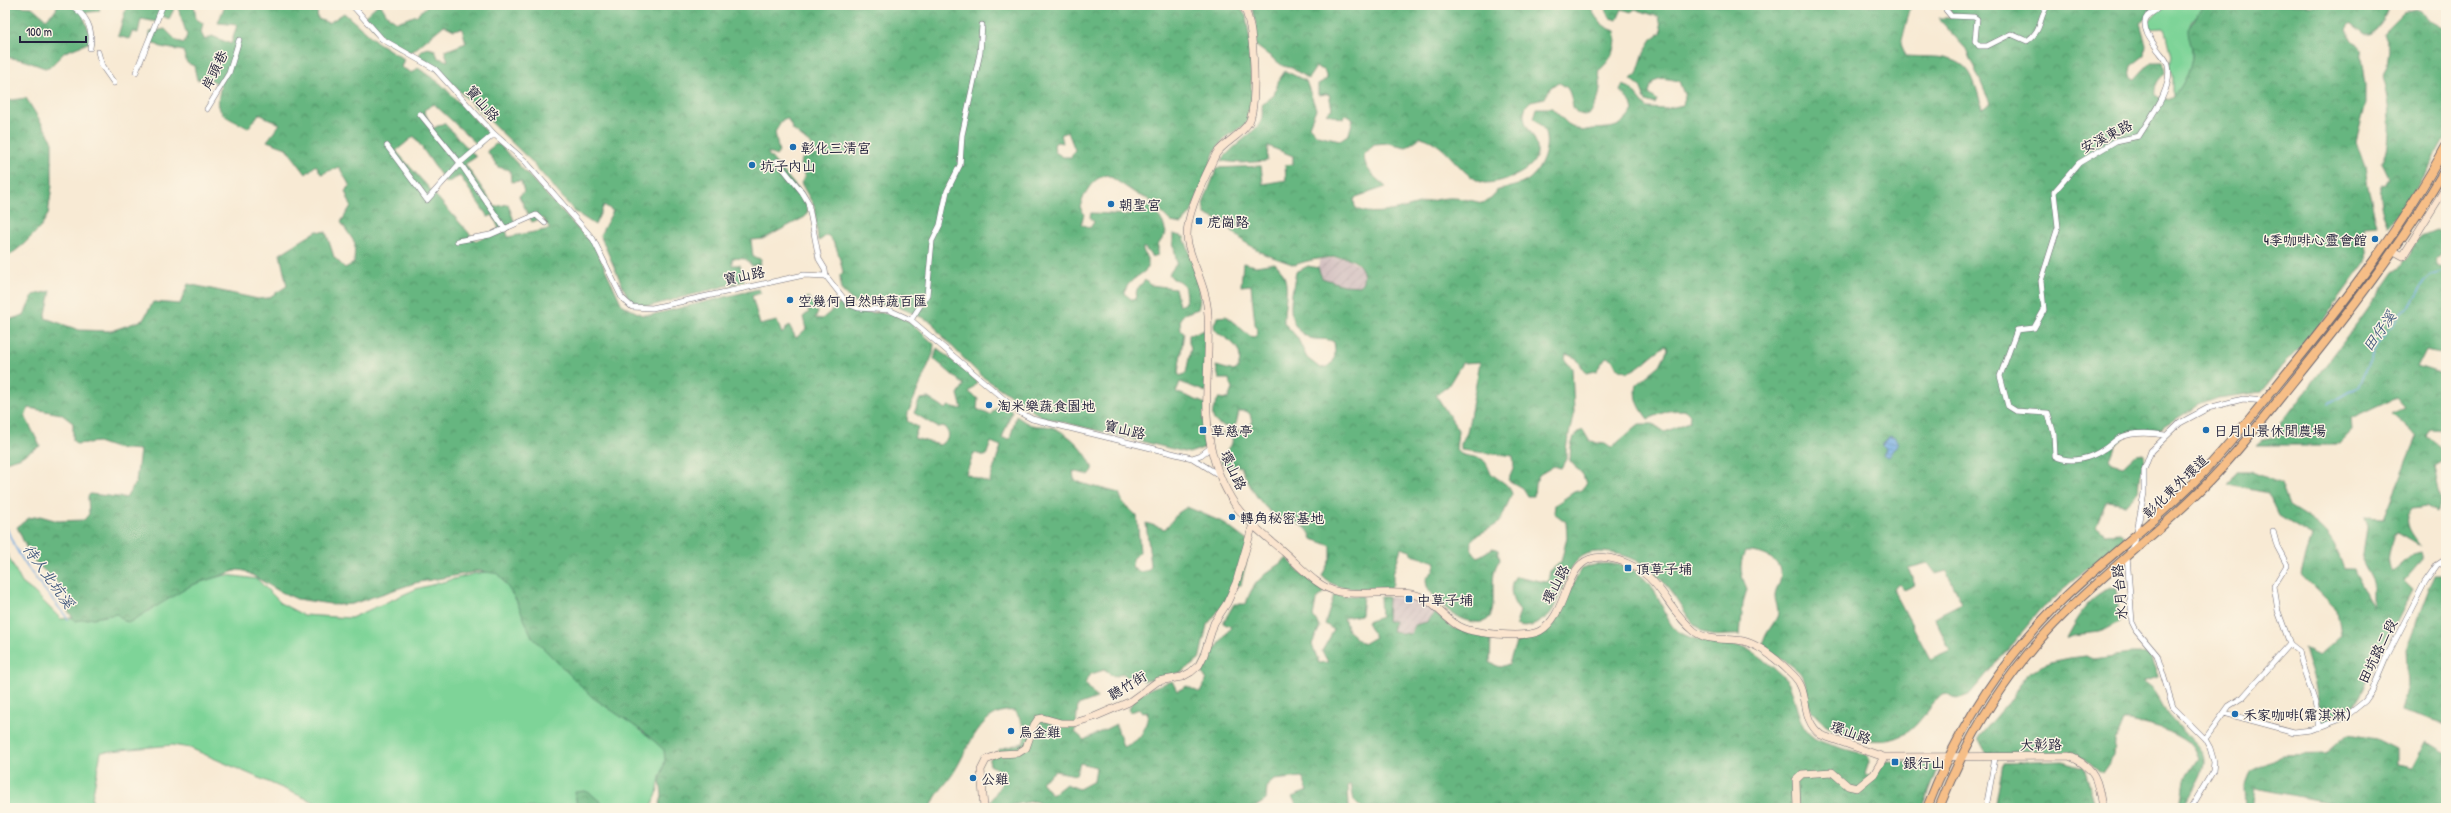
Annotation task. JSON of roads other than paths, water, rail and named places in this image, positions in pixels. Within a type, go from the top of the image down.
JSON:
[{"type":"main road","points":[[1210,448],[1206,427],[1208,312],[1204,290],[1188,246],[1186,233],[1189,220],[1216,154],[1220,148],[1249,122],[1253,103],[1253,52],[1248,15],[1242,5]]},
{"type":"main road","points":[[2200,486],[2348,313],[2395,252],[2446,146]]},
{"type":"main road","points":[[2407,225],[2446,154]]},
{"type":"main road","points":[[2407,225],[2446,168]]},
{"type":"main road","points":[[2200,486],[2264,410],[2446,175]]},
{"type":"main road","points":[[2395,252],[2403,256],[2446,187]]},
{"type":"main road","name":"環山路","points":[[1210,448],[1219,475],[1236,506],[1253,524],[1317,582],[1330,589],[1353,593],[1412,594],[1429,601],[1447,620],[1459,627],[1474,631],[1525,635],[1540,631],[1551,621],[1577,569],[1585,560],[1598,556],[1618,560],[1639,569],[1653,579],[1695,633],[1707,637],[1751,644],[1794,676],[1800,684],[1808,720],[1813,729],[1822,735],[1884,758],[1995,758]]},
{"type":"main road","name":"彰化東外環道","points":[[1931,808],[1957,757],[2005,671],[2063,610],[2102,574],[2136,538],[2200,486]]},
{"type":"main road","name":"彰化東外環道","points":[[2102,574],[2128,558],[2200,486]]},
{"type":"main road","name":"聽竹街","points":[[984,808],[981,770],[984,763],[986,760],[1000,754],[1018,753],[1026,748],[1034,725],[1038,720],[1043,718],[1061,723],[1074,723],[1094,717],[1129,702],[1158,681],[1186,676],[1199,665],[1208,646],[1214,623],[1227,603],[1236,583],[1253,524]]},
{"type":"main road","points":[[1927,808],[1949,774],[1986,705]]},
{"type":"main road","name":"大彰路","points":[[1995,758],[2069,756],[2080,761],[2093,772],[2098,786],[2102,808]]},
{"type":"main road","points":[[1797,808],[1795,787],[1796,780],[1802,774],[1832,772],[1848,786],[1857,788],[1874,774],[1884,758]]},
{"type":"main road","points":[[1943,808],[1949,774]]},
{"type":"main road","name":"彰化東外環道","points":[[1939,808],[1949,774]]},
{"type":"street","points":[[70,5],[86,19],[90,31],[90,48]]},
{"type":"street","points":[[136,72],[163,5]]},
{"type":"street","name":"寶山路","points":[[352,5],[382,38],[435,69],[494,134],[525,161],[593,239],[622,298],[632,307],[652,308],[804,275],[826,276],[848,304],[858,308],[889,310],[911,320],[1019,412],[1032,419],[1192,458],[1219,475]]},
{"type":"street","points":[[1946,5],[1946,10],[1951,16],[1974,17],[1977,19],[1975,41],[1979,46],[1987,46],[2010,34],[2026,41],[2034,36],[2041,26],[2048,5]]},
{"type":"street","name":"安溪東路","points":[[2160,5],[2158,9],[2148,15],[2144,21],[2146,32],[2168,64],[2168,77],[2162,98],[2139,136],[2116,141],[2078,163],[2054,192],[2058,227],[2041,281],[2044,310],[2034,328],[2017,330],[2000,376],[2008,406],[2016,411],[2048,413],[2054,434],[2055,456],[2064,461],[2082,459],[2103,450],[2120,438],[2142,434],[2165,435]]},
{"type":"street","points":[[911,320],[927,295],[932,241],[940,225],[947,190],[960,165],[962,135],[980,53],[982,25]]},
{"type":"street","name":"岸頭巷","points":[[207,109],[230,73],[239,40]]},
{"type":"street","points":[[98,52],[102,66],[114,83]]},
{"type":"street","points":[[420,114],[460,163],[505,229]]},
{"type":"street","points":[[387,146],[427,200],[460,163],[494,134]]},
{"type":"street","points":[[777,161],[802,192],[808,202],[819,259],[825,269],[826,276]]},
{"type":"street","points":[[457,241],[490,235],[536,215],[545,223]]},
{"type":"street","name":"水月台路","points":[[2191,808],[2212,771],[2213,756],[2205,739],[2173,707],[2158,655],[2136,630],[2132,622],[2128,558],[2136,538],[2144,493],[2144,470],[2151,451],[2165,435],[2180,423],[2208,408],[2242,400],[2264,410]]},
{"type":"street","points":[[1192,458],[1201,455],[1210,448]]},
{"type":"street","points":[[2273,531],[2277,546],[2287,565],[2274,586],[2274,592],[2290,644],[2299,651],[2304,676],[2316,707],[2318,728]]},
{"type":"street","name":"田坑路二段","points":[[2224,713],[2257,720],[2276,728],[2294,732],[2318,728],[2344,718],[2365,701],[2372,691],[2385,660],[2425,582],[2437,565],[2446,558]]},
{"type":"street","points":[[2205,739],[2229,706],[2243,697],[2290,644]]},
{"type":"street","points":[[1986,808],[1995,758]]},
{"type":"water","points":[[1890,436],[1895,438],[1898,443],[1888,457],[1883,455],[1886,449],[1882,444]]},
{"type":"waterway","name":"田仔溪","points":[[2329,404],[2358,387],[2374,351],[2402,312],[2410,306],[2425,281],[2432,275],[2446,271]]},
{"type":"waterway","name":"待人北坑溪","points":[[5,523],[10,537],[24,562],[68,619]]},
{"type":"place","name":"彰化三清宮","points":[[793,147]]},
{"type":"place","name":"坑子內山","points":[[752,165]]},
{"type":"place","name":"朝聖宮","points":[[1111,204]]},
{"type":"place","name":"虎崗路","points":[[1199,221]]},
{"type":"place","name":"4季咖啡心靈會館","points":[[2375,239]]},
{"type":"place","name":"空幾何 自然時蔬百匯","points":[[790,300]]},
{"type":"place","name":"淘米樂蔬食園地","points":[[989,405]]},
{"type":"place","name":"草慈亭","points":[[1203,430]]},
{"type":"place","name":"日月山景休閒農場","points":[[2206,430]]},
{"type":"place","name":"轉角秘密基地","points":[[1232,517]]},
{"type":"place","name":"頂草子埔","points":[[1628,568]]},
{"type":"place","name":"中草子埔","points":[[1409,599]]},
{"type":"place","name":"禾家咖啡(霜淇淋)","points":[[2235,714]]},
{"type":"place","name":"烏金雞","points":[[1011,731]]},
{"type":"place","name":"銀行山","points":[[1895,762]]},
{"type":"place","name":"公雞","points":[[973,778]]}]
